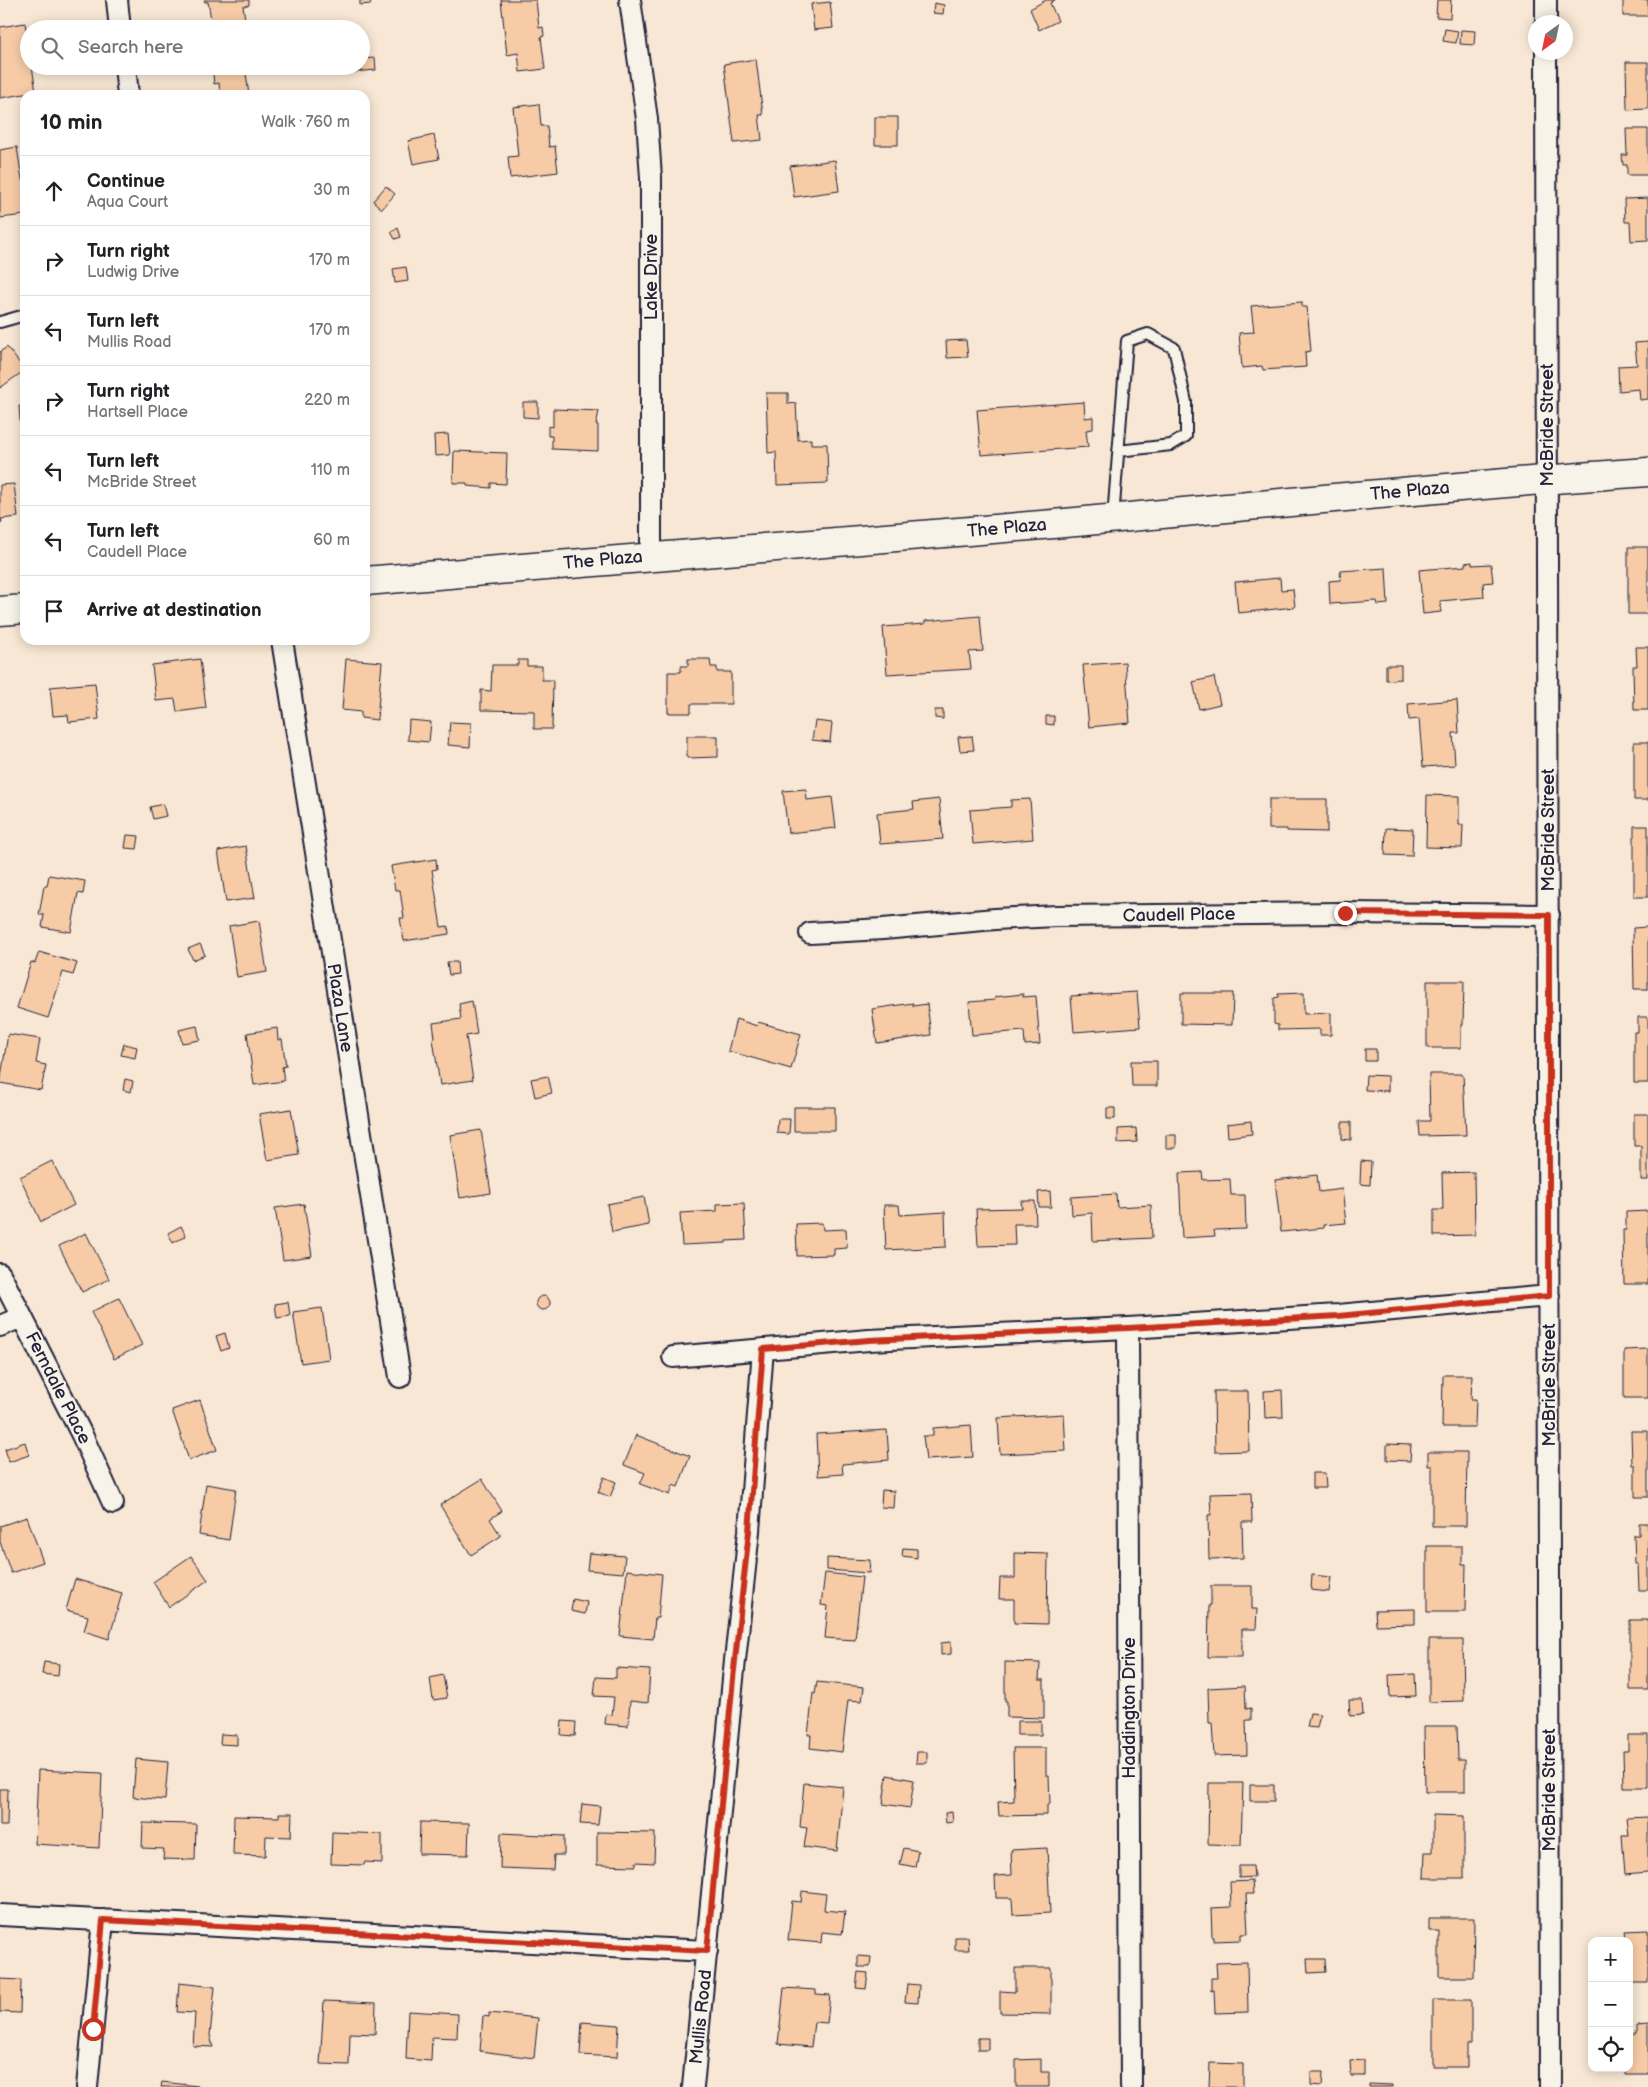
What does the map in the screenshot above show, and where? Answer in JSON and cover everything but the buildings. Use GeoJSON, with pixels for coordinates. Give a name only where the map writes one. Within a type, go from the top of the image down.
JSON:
{"type":"FeatureCollection","features":[{"type":"Feature","properties":{"kind":"main road","name":"The Plaza"},"geometry":{"type":"LineString","coordinates":[[370,581],[651,556],[844,542],[1547,479],[1648,472]]}},
{"type":"Feature","properties":{"kind":"main road"},"geometry":{"type":"LineString","coordinates":[[0,611],[20,609]]}},
{"type":"Feature","properties":{"kind":"street"},"geometry":{"type":"LineString","coordinates":[[117,0],[119,20]]}},
{"type":"Feature","properties":{"kind":"street","name":"Lake Drive"},"geometry":{"type":"LineString","coordinates":[[630,0],[647,119],[651,178],[651,556]]}},
{"type":"Feature","properties":{"kind":"street"},"geometry":{"type":"LineString","coordinates":[[1546,0],[1546,15]]}},
{"type":"Feature","properties":{"kind":"street","name":"McBride Street"},"geometry":{"type":"LineString","coordinates":[[1546,60],[1550,2087]]}},
{"type":"Feature","properties":{"kind":"street"},"geometry":{"type":"LineString","coordinates":[[126,75],[127,90]]}},
{"type":"Feature","properties":{"kind":"street","name":"Plaza Lane"},"geometry":{"type":"LineString","coordinates":[[283,645],[400,1377]]}},
{"type":"Feature","properties":{"kind":"street","name":"Caudell Place"},"geometry":{"type":"LineString","coordinates":[[810,932],[882,929],[995,919],[1057,916],[1345,913],[1549,915]]}},
{"type":"Feature","properties":{"kind":"street","name":"Ferndale Place"},"geometry":{"type":"LineString","coordinates":[[0,1274],[82,1435],[113,1503]]}},
{"type":"Feature","properties":{"kind":"street"},"geometry":{"type":"LineString","coordinates":[[673,1357],[869,1340],[1338,1316],[1549,1296]]}},
{"type":"Feature","properties":{"kind":"street"},"geometry":{"type":"LineString","coordinates":[[0,1326],[22,1317]]}},
{"type":"Feature","properties":{"kind":"street","name":"Haddington Drive"},"geometry":{"type":"LineString","coordinates":[[1128,1328],[1131,2087]]}},
{"type":"Feature","properties":{"kind":"street","name":"Mullis Road"},"geometry":{"type":"LineString","coordinates":[[693,2087],[749,1531],[763,1349]]}},
{"type":"Feature","properties":{"kind":"street"},"geometry":{"type":"LineString","coordinates":[[0,1915],[707,1951]]}},
{"type":"Feature","properties":{"kind":"street"},"geometry":{"type":"LineString","coordinates":[[86,2087],[103,1920]]}},
{"type":"Feature","properties":{"kind":"lane"},"geometry":{"type":"LineString","coordinates":[[0,322],[20,316]]}},
{"type":"Feature","properties":{"kind":"lane"},"geometry":{"type":"LineString","coordinates":[[1113,519],[1118,451],[1127,341],[1148,334],[1174,348],[1186,402],[1186,436],[1170,445],[1118,451]]}},
{"type":"Feature","properties":{"kind":"route"},"geometry":{"type":"LineString","coordinates":[[93,2029],[103,1920],[707,1951],[749,1531],[763,1349],[869,1340],[1338,1316],[1549,1296],[1549,915],[1345,913]]}}]}
